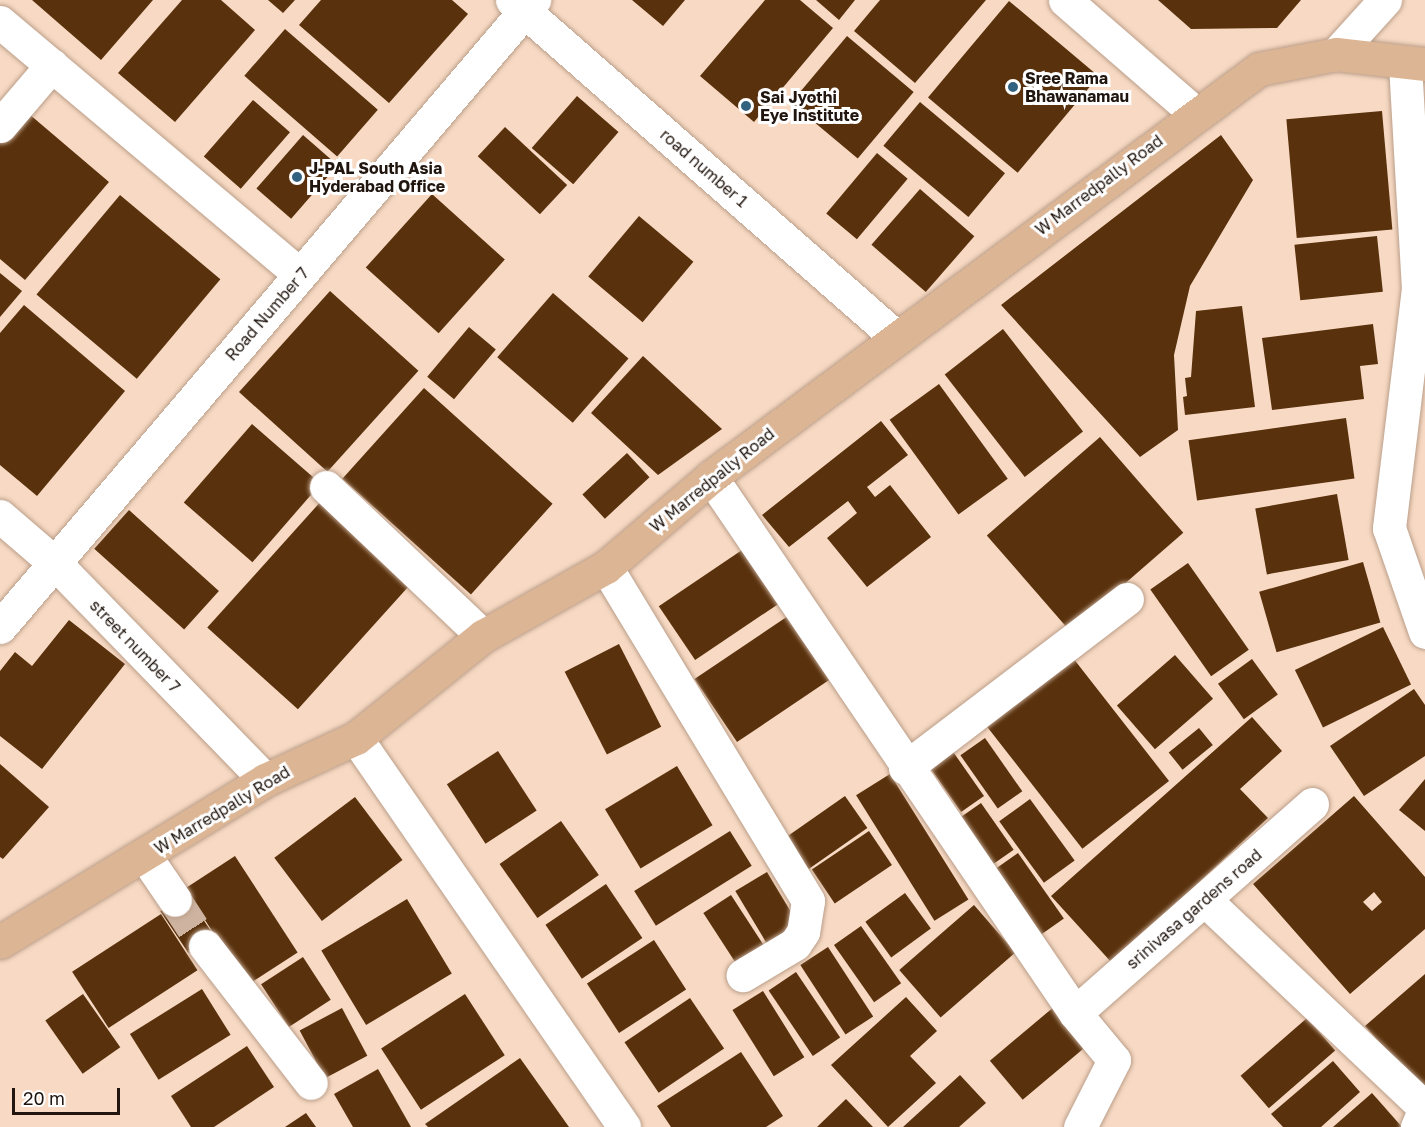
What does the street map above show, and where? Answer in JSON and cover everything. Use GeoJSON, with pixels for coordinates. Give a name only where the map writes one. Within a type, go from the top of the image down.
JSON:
{"type":"FeatureCollection","features":[{"type":"Feature","properties":{"kind":"main road","name":"W Marredpally Road"},"geometry":{"type":"LineString","coordinates":[[0,942],[145,856],[266,780],[356,738],[483,636],[606,567],[711,477],[896,337],[1259,69],[1336,54],[1415,64]]}},
{"type":"Feature","properties":{"kind":"street"},"geometry":{"type":"LineString","coordinates":[[1065,0],[1196,114]]}},
{"type":"Feature","properties":{"kind":"street"},"geometry":{"type":"LineString","coordinates":[[1336,54],[1385,0]]}},
{"type":"Feature","properties":{"kind":"street","name":"Road Number 7"},"geometry":{"type":"LineString","coordinates":[[0,627],[57,565],[523,4]]}},
{"type":"Feature","properties":{"kind":"street","name":"road number 1"},"geometry":{"type":"LineString","coordinates":[[523,4],[896,337]]}},
{"type":"Feature","properties":{"kind":"street"},"geometry":{"type":"LineString","coordinates":[[0,22],[300,275]]}},
{"type":"Feature","properties":{"kind":"street"},"geometry":{"type":"LineString","coordinates":[[1415,64],[1418,288],[1389,528],[1425,632]]}},
{"type":"Feature","properties":{"kind":"street"},"geometry":{"type":"LineString","coordinates":[[0,126],[52,66]]}},
{"type":"Feature","properties":{"kind":"street"},"geometry":{"type":"LineString","coordinates":[[711,477],[905,768],[1075,1014],[1114,1060],[1080,1127]]}},
{"type":"Feature","properties":{"kind":"street"},"geometry":{"type":"LineString","coordinates":[[326,487],[483,636]]}},
{"type":"Feature","properties":{"kind":"street","name":"street number 7"},"geometry":{"type":"LineString","coordinates":[[0,516],[57,565],[266,780]]}},
{"type":"Feature","properties":{"kind":"street"},"geometry":{"type":"LineString","coordinates":[[606,567],[808,901],[803,932],[795,944],[743,975]]}},
{"type":"Feature","properties":{"kind":"street"},"geometry":{"type":"LineString","coordinates":[[905,768],[1128,599]]}},
{"type":"Feature","properties":{"kind":"street"},"geometry":{"type":"LineString","coordinates":[[356,738],[624,1127]]}},
{"type":"Feature","properties":{"kind":"street","name":"srinivasa gardens road"},"geometry":{"type":"LineString","coordinates":[[1075,1014],[1312,804]]}},
{"type":"Feature","properties":{"kind":"street"},"geometry":{"type":"LineString","coordinates":[[145,856],[175,900]]}},
{"type":"Feature","properties":{"kind":"street"},"geometry":{"type":"LineString","coordinates":[[1205,900],[1425,1108],[1417,1127]]}},
{"type":"Feature","properties":{"kind":"street"},"geometry":{"type":"LineString","coordinates":[[205,946],[311,1083]]}},
{"type":"Feature","properties":{"kind":"building"},"geometry":{"type":"Polygon","coordinates":[[[32,0],[153,0],[101,60],[32,0]]]}},
{"type":"Feature","properties":{"kind":"building"},"geometry":{"type":"Polygon","coordinates":[[[182,0],[221,0],[255,30],[175,122],[118,73],[182,0]]]}},
{"type":"Feature","properties":{"kind":"building"},"geometry":{"type":"Polygon","coordinates":[[[268,0],[295,0],[283,13],[268,0]]]}},
{"type":"Feature","properties":{"kind":"building"},"geometry":{"type":"Polygon","coordinates":[[[321,0],[452,0],[468,14],[389,103],[299,25],[321,0]]]}},
{"type":"Feature","properties":{"kind":"building"},"geometry":{"type":"Polygon","coordinates":[[[632,0],[685,0],[663,26],[632,0]]]}},
{"type":"Feature","properties":{"kind":"building"},"geometry":{"type":"Polygon","coordinates":[[[765,0],[800,0],[833,28],[754,122],[700,76],[765,0]]]}},
{"type":"Feature","properties":{"kind":"building"},"geometry":{"type":"Polygon","coordinates":[[[816,0],[855,0],[839,20],[816,0]]]}},
{"type":"Feature","properties":{"kind":"building"},"geometry":{"type":"Polygon","coordinates":[[[880,0],[986,0],[915,83],[854,31],[880,0]]]}},
{"type":"Feature","properties":{"kind":"building"},"geometry":{"type":"Polygon","coordinates":[[[1158,0],[1301,0],[1277,28],[1191,29],[1158,0]]]}},
{"type":"Feature","properties":{"kind":"building","name":"Sree Rama Bhawanamau"},"geometry":{"type":"Polygon","coordinates":[[[1009,1],[1099,76],[1018,173],[928,98],[1009,1]]]}},
{"type":"Feature","properties":{"kind":"building"},"geometry":{"type":"Polygon","coordinates":[[[285,29],[378,110],[337,156],[244,76],[285,29]]]}},
{"type":"Feature","properties":{"kind":"building"},"geometry":{"type":"Polygon","coordinates":[[[847,36],[914,92],[858,159],[791,103],[847,36]]]}},
{"type":"Feature","properties":{"kind":"building"},"geometry":{"type":"Polygon","coordinates":[[[577,96],[619,132],[573,184],[532,148],[577,96]]]}},
{"type":"Feature","properties":{"kind":"building"},"geometry":{"type":"Polygon","coordinates":[[[253,100],[290,132],[241,189],[204,157],[253,100]]]}},
{"type":"Feature","properties":{"kind":"building"},"geometry":{"type":"Polygon","coordinates":[[[920,102],[1005,173],[968,217],[883,146],[920,102]]]}},
{"type":"Feature","properties":{"kind":"building"},"geometry":{"type":"Polygon","coordinates":[[[22,108],[109,182],[25,280],[0,259],[0,133],[22,108]]]}},
{"type":"Feature","properties":{"kind":"building"},"geometry":{"type":"Polygon","coordinates":[[[1382,111],[1392,230],[1297,238],[1286,119],[1382,111]]]}},
{"type":"Feature","properties":{"kind":"building"},"geometry":{"type":"Polygon","coordinates":[[[505,127],[567,185],[540,214],[478,156],[505,127]]]}},
{"type":"Feature","properties":{"kind":"building","name":"J-PAL South Asia Hyderabad Office"},"geometry":{"type":"Polygon","coordinates":[[[303,135],[338,165],[291,219],[256,189],[303,135]]]}},
{"type":"Feature","properties":{"kind":"building"},"geometry":{"type":"Polygon","coordinates":[[[1221,135],[1253,180],[1190,286],[1174,355],[1178,430],[1140,457],[1001,305],[1221,135]]]}},
{"type":"Feature","properties":{"kind":"building"},"geometry":{"type":"Polygon","coordinates":[[[877,153],[908,179],[857,239],[826,214],[877,153]]]}},
{"type":"Feature","properties":{"kind":"building"},"geometry":{"type":"Polygon","coordinates":[[[920,189],[974,236],[926,292],[871,245],[920,189]]]}},
{"type":"Feature","properties":{"kind":"building"},"geometry":{"type":"Polygon","coordinates":[[[432,194],[505,260],[439,333],[366,268],[432,194]]]}},
{"type":"Feature","properties":{"kind":"building"},"geometry":{"type":"Polygon","coordinates":[[[120,195],[220,279],[137,379],[36,295],[120,195]]]}},
{"type":"Feature","properties":{"kind":"building"},"geometry":{"type":"Polygon","coordinates":[[[639,216],[693,262],[643,322],[588,277],[639,216]]]}},
{"type":"Feature","properties":{"kind":"building"},"geometry":{"type":"Polygon","coordinates":[[[1377,236],[1383,292],[1300,300],[1294,245],[1377,236]]]}},
{"type":"Feature","properties":{"kind":"building"},"geometry":{"type":"Polygon","coordinates":[[[0,273],[22,291],[0,317],[0,273]]]}},
{"type":"Feature","properties":{"kind":"building"},"geometry":{"type":"Polygon","coordinates":[[[330,291],[418,371],[327,472],[239,392],[330,291]]]}},
{"type":"Feature","properties":{"kind":"building"},"geometry":{"type":"Polygon","coordinates":[[[553,293],[628,359],[573,423],[497,357],[553,293]]]}},
{"type":"Feature","properties":{"kind":"building"},"geometry":{"type":"Polygon","coordinates":[[[24,305],[125,391],[37,496],[0,465],[0,333],[24,305]]]}},
{"type":"Feature","properties":{"kind":"building"},"geometry":{"type":"Polygon","coordinates":[[[1242,306],[1255,407],[1185,415],[1183,397],[1187,396],[1185,378],[1191,377],[1196,311],[1242,306]]]}},
{"type":"Feature","properties":{"kind":"building"},"geometry":{"type":"Polygon","coordinates":[[[1373,324],[1378,364],[1360,366],[1364,399],[1272,410],[1262,338],[1373,324]]]}},
{"type":"Feature","properties":{"kind":"building"},"geometry":{"type":"Polygon","coordinates":[[[469,327],[496,349],[454,399],[427,377],[469,327]]]}},
{"type":"Feature","properties":{"kind":"building"},"geometry":{"type":"Polygon","coordinates":[[[1003,329],[1083,431],[1025,477],[945,375],[1003,329]]]}},
{"type":"Feature","properties":{"kind":"building"},"geometry":{"type":"Polygon","coordinates":[[[643,356],[722,429],[658,475],[591,413],[643,356]]]}},
{"type":"Feature","properties":{"kind":"building"},"geometry":{"type":"Polygon","coordinates":[[[939,384],[1008,479],[958,515],[890,420],[939,384]]]}},
{"type":"Feature","properties":{"kind":"building"},"geometry":{"type":"Polygon","coordinates":[[[424,388],[553,504],[471,594],[342,479],[424,388]]]}},
{"type":"Feature","properties":{"kind":"building"},"geometry":{"type":"Polygon","coordinates":[[[1346,418],[1354,478],[1197,501],[1189,440],[1346,418]]]}},
{"type":"Feature","properties":{"kind":"building"},"geometry":{"type":"Polygon","coordinates":[[[881,421],[908,455],[867,487],[875,497],[890,485],[931,537],[867,587],[827,538],[857,513],[848,501],[789,547],[762,515],[881,421]]]}},
{"type":"Feature","properties":{"kind":"building"},"geometry":{"type":"Polygon","coordinates":[[[252,424],[321,484],[252,562],[184,502],[252,424]]]}},
{"type":"Feature","properties":{"kind":"building"},"geometry":{"type":"Polygon","coordinates":[[[1100,437],[1183,533],[1070,631],[987,535],[1100,437]]]}},
{"type":"Feature","properties":{"kind":"building"},"geometry":{"type":"Polygon","coordinates":[[[627,453],[650,477],[605,519],[582,495],[627,453]]]}},
{"type":"Feature","properties":{"kind":"building"},"geometry":{"type":"Polygon","coordinates":[[[1337,494],[1349,560],[1267,574],[1255,508],[1337,494]]]}},
{"type":"Feature","properties":{"kind":"building"},"geometry":{"type":"Polygon","coordinates":[[[323,499],[414,581],[298,709],[207,628],[323,499]]]}},
{"type":"Feature","properties":{"kind":"building"},"geometry":{"type":"Polygon","coordinates":[[[129,510],[219,591],[184,630],[94,549],[129,510]]]}},
{"type":"Feature","properties":{"kind":"building"},"geometry":{"type":"Polygon","coordinates":[[[745,548],[781,602],[695,660],[659,606],[745,548]]]}},
{"type":"Feature","properties":{"kind":"building"},"geometry":{"type":"Polygon","coordinates":[[[1363,562],[1380,623],[1277,652],[1259,592],[1363,562]]]}},
{"type":"Feature","properties":{"kind":"building"},"geometry":{"type":"Polygon","coordinates":[[[1188,563],[1249,650],[1211,676],[1150,589],[1188,563]]]}},
{"type":"Feature","properties":{"kind":"building"},"geometry":{"type":"Polygon","coordinates":[[[794,612],[836,675],[737,742],[695,679],[794,612]]]}},
{"type":"Feature","properties":{"kind":"building"},"geometry":{"type":"Polygon","coordinates":[[[69,620],[125,664],[42,769],[0,736],[0,671],[15,652],[32,666],[69,620]]]}},
{"type":"Feature","properties":{"kind":"building"},"geometry":{"type":"Polygon","coordinates":[[[1383,627],[1411,685],[1323,727],[1295,670],[1383,627]]]}},
{"type":"Feature","properties":{"kind":"building"},"geometry":{"type":"Polygon","coordinates":[[[619,644],[661,727],[607,755],[565,672],[619,644]]]}},
{"type":"Feature","properties":{"kind":"building"},"geometry":{"type":"Polygon","coordinates":[[[1175,655],[1213,699],[1155,749],[1117,706],[1175,655]]]}},
{"type":"Feature","properties":{"kind":"building"},"geometry":{"type":"Polygon","coordinates":[[[1073,658],[1169,781],[1082,849],[986,726],[1073,658]]]}},
{"type":"Feature","properties":{"kind":"building"},"geometry":{"type":"Polygon","coordinates":[[[1252,659],[1278,695],[1244,719],[1218,684],[1252,659]]]}},
{"type":"Feature","properties":{"kind":"building"},"geometry":{"type":"Polygon","coordinates":[[[1414,689],[1425,705],[1425,756],[1364,796],[1330,746],[1414,689]]]}},
{"type":"Feature","properties":{"kind":"building"},"geometry":{"type":"Polygon","coordinates":[[[1252,717],[1282,751],[1240,789],[1268,818],[1112,963],[1051,896],[1252,717]]]}},
{"type":"Feature","properties":{"kind":"building"},"geometry":{"type":"Polygon","coordinates":[[[1199,728],[1213,745],[1183,770],[1169,753],[1199,728]]]}},
{"type":"Feature","properties":{"kind":"building"},"geometry":{"type":"Polygon","coordinates":[[[985,738],[1022,791],[998,808],[960,755],[985,738]]]}},
{"type":"Feature","properties":{"kind":"building"},"geometry":{"type":"Polygon","coordinates":[[[949,746],[984,796],[961,812],[926,762],[949,746]]]}},
{"type":"Feature","properties":{"kind":"building"},"geometry":{"type":"Polygon","coordinates":[[[498,751],[537,811],[486,844],[447,784],[498,751]]]}},
{"type":"Feature","properties":{"kind":"building"},"geometry":{"type":"Polygon","coordinates":[[[0,764],[49,807],[3,859],[0,857],[0,764]]]}},
{"type":"Feature","properties":{"kind":"building"},"geometry":{"type":"Polygon","coordinates":[[[677,766],[713,825],[641,868],[605,809],[677,766]]]}},
{"type":"Feature","properties":{"kind":"building"},"geometry":{"type":"Polygon","coordinates":[[[890,774],[968,900],[935,921],[856,795],[890,774]]]}},
{"type":"Feature","properties":{"kind":"building"},"geometry":{"type":"Polygon","coordinates":[[[1425,779],[1425,831],[1399,810],[1425,779]]]}},
{"type":"Feature","properties":{"kind":"building"},"geometry":{"type":"Polygon","coordinates":[[[845,796],[867,828],[808,869],[786,837],[845,796]]]}},
{"type":"Feature","properties":{"kind":"building"},"geometry":{"type":"Polygon","coordinates":[[[1354,796],[1425,877],[1425,929],[1350,994],[1253,884],[1354,796]],[[1374,892],[1363,902],[1372,911],[1382,902],[1374,892]]]}},
{"type":"Feature","properties":{"kind":"building"},"geometry":{"type":"Polygon","coordinates":[[[355,797],[403,860],[322,921],[274,858],[355,797]]]}},
{"type":"Feature","properties":{"kind":"building"},"geometry":{"type":"Polygon","coordinates":[[[1030,799],[1075,860],[1044,883],[999,821],[1030,799]]]}},
{"type":"Feature","properties":{"kind":"building"},"geometry":{"type":"Polygon","coordinates":[[[981,803],[1014,850],[988,867],[956,821],[981,803]]]}},
{"type":"Feature","properties":{"kind":"building"},"geometry":{"type":"Polygon","coordinates":[[[561,821],[599,875],[537,918],[500,864],[561,821]]]}},
{"type":"Feature","properties":{"kind":"building"},"geometry":{"type":"Polygon","coordinates":[[[730,831],[752,866],[656,926],[634,891],[730,831]]]}},
{"type":"Feature","properties":{"kind":"building"},"geometry":{"type":"Polygon","coordinates":[[[869,831],[892,865],[835,904],[812,870],[869,831]]]}},
{"type":"Feature","properties":{"kind":"building"},"geometry":{"type":"Polygon","coordinates":[[[1018,853],[1064,919],[1034,939],[989,874],[1018,853]]]}},
{"type":"Feature","properties":{"kind":"building"},"geometry":{"type":"Polygon","coordinates":[[[235,856],[298,952],[247,985],[185,889],[235,856]]]}},
{"type":"Feature","properties":{"kind":"building"},"geometry":{"type":"Polygon","coordinates":[[[767,872],[799,925],[767,944],[735,891],[767,872]]]}},
{"type":"Feature","properties":{"kind":"building"},"geometry":{"type":"Polygon","coordinates":[[[606,884],[642,938],[582,979],[545,925],[606,884]]]}},
{"type":"Feature","properties":{"kind":"building"},"geometry":{"type":"Polygon","coordinates":[[[905,893],[931,929],[891,957],[865,922],[905,893]]]}},
{"type":"Feature","properties":{"kind":"building"},"geometry":{"type":"Polygon","coordinates":[[[186,894],[214,935],[188,953],[160,911],[186,894]]]}},
{"type":"Feature","properties":{"kind":"building"},"geometry":{"type":"Polygon","coordinates":[[[731,895],[764,946],[737,964],[703,913],[731,895]]]}},
{"type":"Feature","properties":{"kind":"building"},"geometry":{"type":"Polygon","coordinates":[[[407,899],[452,974],[366,1025],[321,951],[407,899]]]}},
{"type":"Feature","properties":{"kind":"building"},"geometry":{"type":"Polygon","coordinates":[[[974,905],[1015,953],[941,1017],[899,970],[974,905]]]}},
{"type":"Feature","properties":{"kind":"building"},"geometry":{"type":"Polygon","coordinates":[[[161,914],[197,970],[109,1028],[72,972],[161,914]]]}},
{"type":"Feature","properties":{"kind":"building"},"geometry":{"type":"Polygon","coordinates":[[[861,926],[901,983],[874,1002],[834,945],[861,926]]]}},
{"type":"Feature","properties":{"kind":"building"},"geometry":{"type":"Polygon","coordinates":[[[654,940],[686,989],[619,1033],[587,984],[654,940]]]}},
{"type":"Feature","properties":{"kind":"building"},"geometry":{"type":"Polygon","coordinates":[[[828,947],[873,1017],[846,1035],[800,965],[828,947]]]}},
{"type":"Feature","properties":{"kind":"building"},"geometry":{"type":"Polygon","coordinates":[[[303,957],[331,1000],[289,1027],[261,984],[303,957]]]}},
{"type":"Feature","properties":{"kind":"building"},"geometry":{"type":"Polygon","coordinates":[[[796,972],[840,1037],[813,1056],[769,990],[796,972]]]}},
{"type":"Feature","properties":{"kind":"building"},"geometry":{"type":"Polygon","coordinates":[[[1425,974],[1425,1088],[1422,1090],[1365,1026],[1425,974]]]}},
{"type":"Feature","properties":{"kind":"building"},"geometry":{"type":"Polygon","coordinates":[[[202,989],[231,1035],[159,1080],[130,1034],[202,989]]]}},
{"type":"Feature","properties":{"kind":"building"},"geometry":{"type":"Polygon","coordinates":[[[763,991],[804,1057],[774,1076],[732,1010],[763,991]]]}},
{"type":"Feature","properties":{"kind":"building"},"geometry":{"type":"Polygon","coordinates":[[[83,994],[120,1047],[83,1074],[45,1020],[83,994]]]}},
{"type":"Feature","properties":{"kind":"building"},"geometry":{"type":"Polygon","coordinates":[[[465,994],[505,1055],[421,1110],[381,1048],[465,994]]]}},
{"type":"Feature","properties":{"kind":"building"},"geometry":{"type":"Polygon","coordinates":[[[906,997],[937,1031],[910,1056],[936,1083],[888,1127],[831,1065],[906,997]]]}},
{"type":"Feature","properties":{"kind":"building"},"geometry":{"type":"Polygon","coordinates":[[[690,998],[724,1049],[659,1093],[625,1042],[690,998]]]}},
{"type":"Feature","properties":{"kind":"building"},"geometry":{"type":"Polygon","coordinates":[[[1055,1006],[1088,1045],[1023,1100],[990,1061],[1055,1006]]]}},
{"type":"Feature","properties":{"kind":"building"},"geometry":{"type":"Polygon","coordinates":[[[342,1008],[367,1056],[325,1078],[300,1031],[342,1008]]]}},
{"type":"Feature","properties":{"kind":"building"},"geometry":{"type":"Polygon","coordinates":[[[1307,1018],[1335,1050],[1269,1108],[1241,1076],[1307,1018]]]}},
{"type":"Feature","properties":{"kind":"building"},"geometry":{"type":"Polygon","coordinates":[[[247,1046],[274,1087],[214,1127],[191,1127],[171,1096],[247,1046]]]}},
{"type":"Feature","properties":{"kind":"building"},"geometry":{"type":"Polygon","coordinates":[[[741,1052],[783,1116],[766,1127],[671,1127],[657,1106],[741,1052]]]}},
{"type":"Feature","properties":{"kind":"building"},"geometry":{"type":"Polygon","coordinates":[[[520,1058],[569,1127],[428,1127],[425,1124],[520,1058]]]}},
{"type":"Feature","properties":{"kind":"building"},"geometry":{"type":"Polygon","coordinates":[[[1333,1061],[1360,1092],[1321,1127],[1283,1127],[1271,1114],[1333,1061]]]}},
{"type":"Feature","properties":{"kind":"building"},"geometry":{"type":"Polygon","coordinates":[[[378,1069],[411,1127],[353,1127],[334,1094],[378,1069]]]}},
{"type":"Feature","properties":{"kind":"building"},"geometry":{"type":"Polygon","coordinates":[[[960,1075],[986,1103],[959,1127],[903,1127],[960,1075]]]}},
{"type":"Feature","properties":{"kind":"building"},"geometry":{"type":"Polygon","coordinates":[[[1372,1093],[1402,1127],[1333,1127],[1372,1093]]]}},
{"type":"Feature","properties":{"kind":"building"},"geometry":{"type":"Polygon","coordinates":[[[846,1099],[873,1127],[817,1127],[846,1099]]]}},
{"type":"Feature","properties":{"kind":"building"},"geometry":{"type":"Polygon","coordinates":[[[306,1113],[316,1127],[285,1127],[306,1113]]]}},
{"type":"Feature","properties":{"kind":"tunnel"},"geometry":{"type":"LineString","coordinates":[[175,900],[205,946]]}},
{"type":"Feature","properties":{"kind":"place","name":"Sree Rama Bhawanamau"},"geometry":{"type":"Point","coordinates":[1013,87]}},
{"type":"Feature","properties":{"kind":"place","name":"Sai Jyothi Eye Institute"},"geometry":{"type":"Point","coordinates":[746,106]}},
{"type":"Feature","properties":{"kind":"place","name":"J-PAL South Asia Hyderabad Office"},"geometry":{"type":"Point","coordinates":[297,177]}}]}
